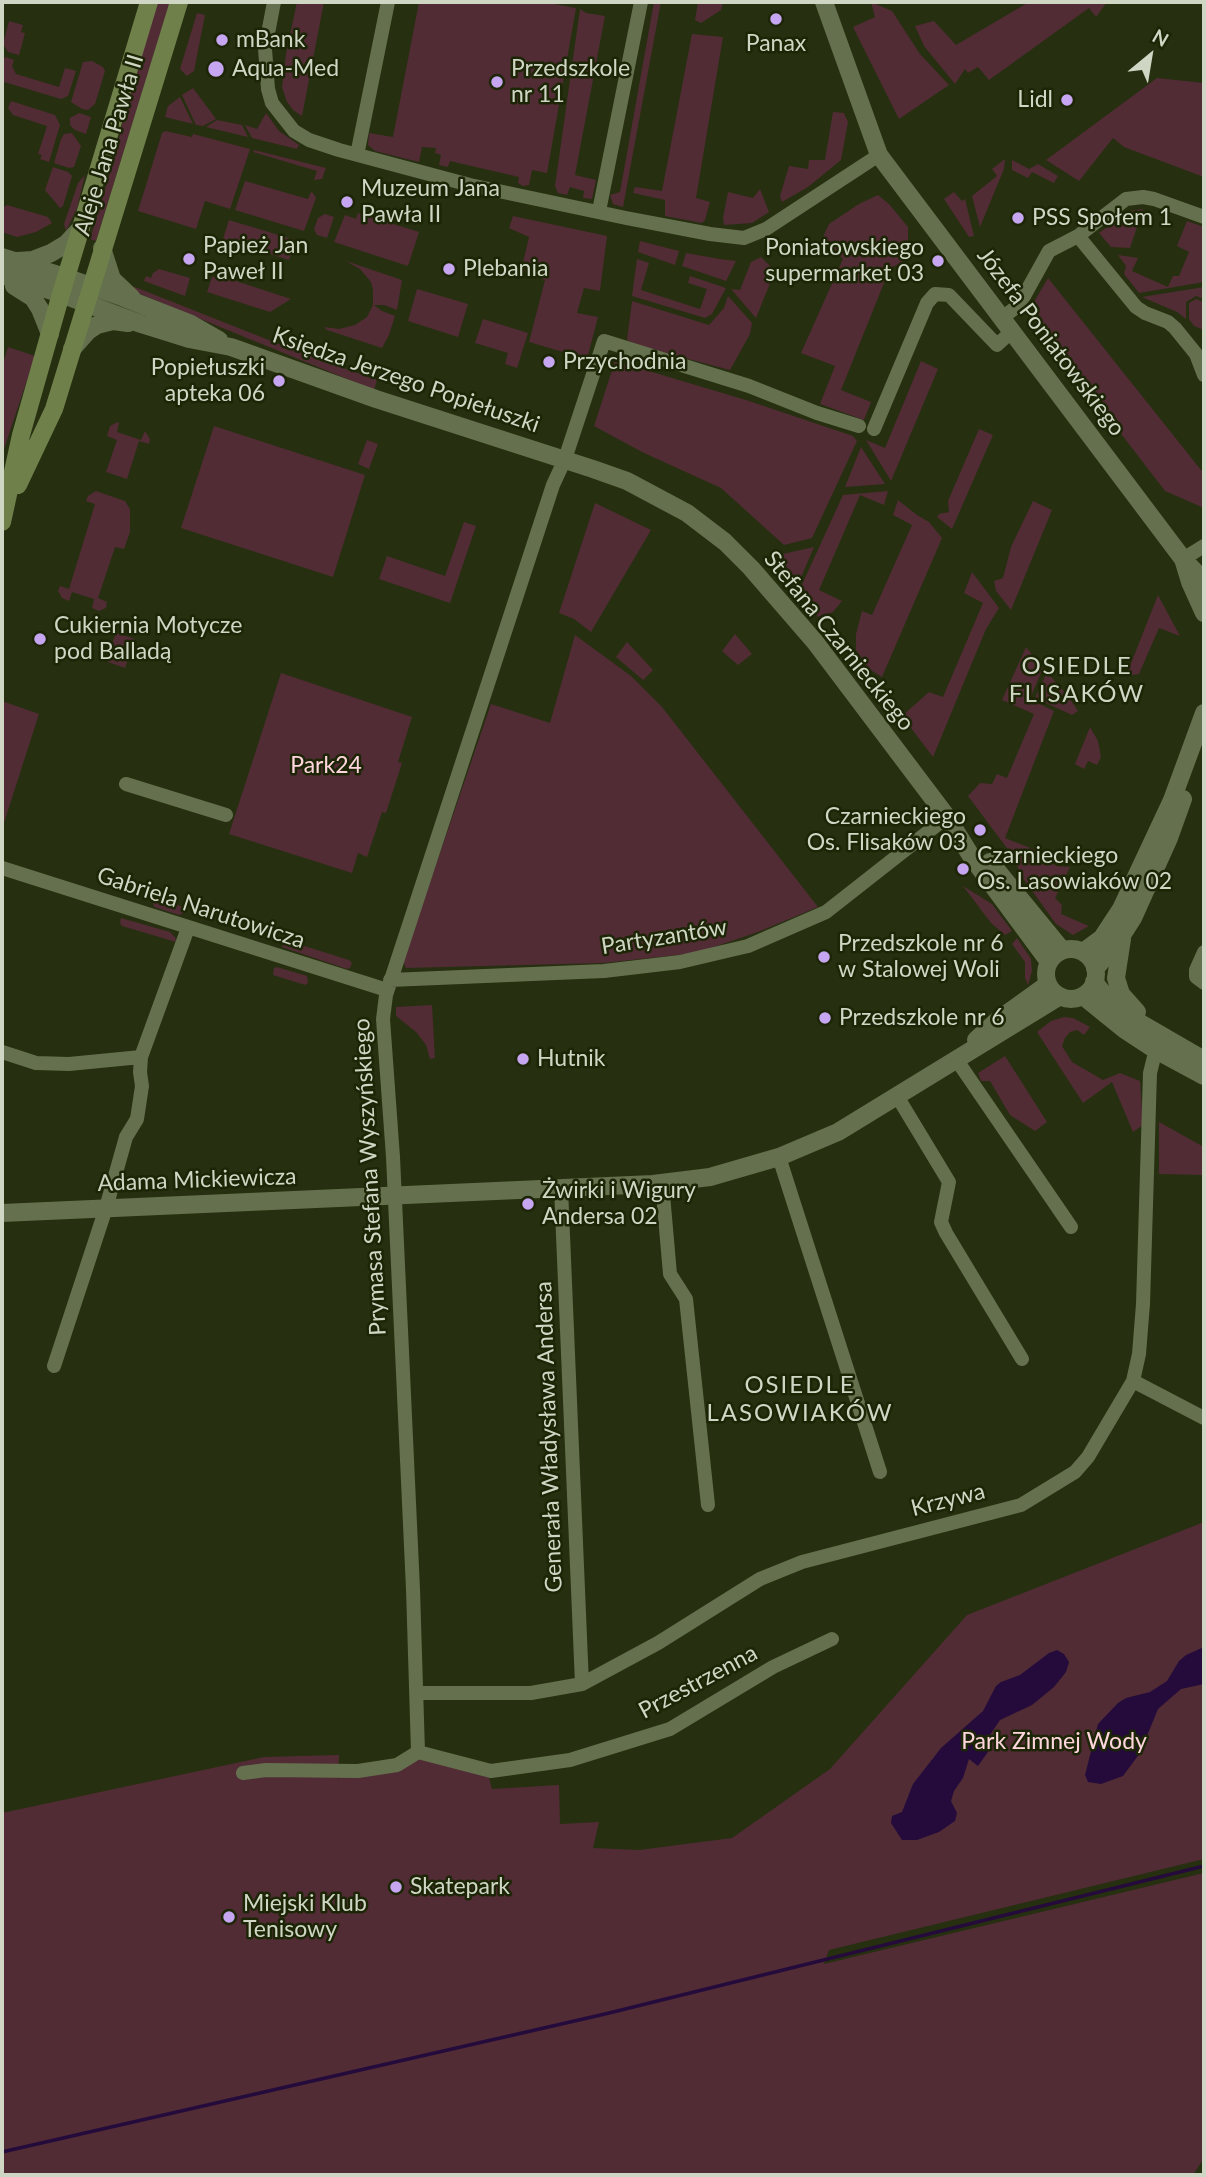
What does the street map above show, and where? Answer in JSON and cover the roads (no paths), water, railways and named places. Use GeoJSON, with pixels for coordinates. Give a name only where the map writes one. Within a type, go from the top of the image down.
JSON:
{"type":"FeatureCollection","features":[{"type":"Feature","properties":{"kind":"main road","name":"Aleje Jana Pawła II"},"geometry":{"type":"LineString","coordinates":[[4,516],[21,435],[78,230],[149,2]]}},
{"type":"Feature","properties":{"kind":"main road","name":"Aleje Jana Pawła II"},"geometry":{"type":"LineString","coordinates":[[4,516],[54,410],[179,2]]}},
{"type":"Feature","properties":{"kind":"street"},"geometry":{"type":"LineString","coordinates":[[274,2],[265,49],[265,72],[272,103],[294,131],[309,140],[357,155],[470,185],[710,234],[744,238],[766,229],[879,155]]}},
{"type":"Feature","properties":{"kind":"street"},"geometry":{"type":"LineString","coordinates":[[357,155],[388,2]]}},
{"type":"Feature","properties":{"kind":"street"},"geometry":{"type":"LineString","coordinates":[[599,211],[641,2]]}},
{"type":"Feature","properties":{"kind":"street","name":"Józefa Poniatowskiego"},"geometry":{"type":"LineString","coordinates":[[824,2],[879,155],[1183,559],[1204,581]]}},
{"type":"Feature","properties":{"kind":"street"},"geometry":{"type":"LineString","coordinates":[[1007,324],[1049,251],[1079,236],[1126,199],[1154,198],[1204,217]]}},
{"type":"Feature","properties":{"kind":"street"},"geometry":{"type":"LineString","coordinates":[[8,260],[33,260],[51,253],[66,244],[78,230]]}},
{"type":"Feature","properties":{"kind":"street"},"geometry":{"type":"LineString","coordinates":[[1079,236],[1136,307],[1175,328],[1196,354],[1204,375]]}},
{"type":"Feature","properties":{"kind":"street"},"geometry":{"type":"LineString","coordinates":[[102,248],[112,279],[141,304]]}},
{"type":"Feature","properties":{"kind":"street","name":"Księdza Jerzego Popiełuszki"},"geometry":{"type":"LineString","coordinates":[[8,260],[89,294],[141,304],[191,324],[231,347]]}},
{"type":"Feature","properties":{"kind":"street"},"geometry":{"type":"LineString","coordinates":[[2,278],[33,298],[50,334]]}},
{"type":"Feature","properties":{"kind":"street","name":"Księdza Jerzego Popiełuszki"},"geometry":{"type":"LineString","coordinates":[[2,278],[63,285]]}},
{"type":"Feature","properties":{"kind":"street","name":"Księdza Jerzego Popiełuszki"},"geometry":{"type":"LineString","coordinates":[[89,294],[141,324],[189,339],[231,347],[376,399],[565,459]]}},
{"type":"Feature","properties":{"kind":"street","name":"Prymasa Stefana Wyszyńskiego"},"geometry":{"type":"LineString","coordinates":[[418,1752],[394,1196],[383,1019],[388,985],[553,485],[565,459],[604,341],[749,386],[817,413],[867,428],[927,303],[935,295],[948,295],[997,345],[1007,324]]}},
{"type":"Feature","properties":{"kind":"street"},"geometry":{"type":"LineString","coordinates":[[72,349],[97,325],[113,321],[141,324]]}},
{"type":"Feature","properties":{"kind":"street","name":"Stefana Czarnieckiego"},"geometry":{"type":"LineString","coordinates":[[565,459],[627,481],[658,496],[687,513],[725,542],[773,591],[815,642],[947,817],[973,859],[1056,956]]}},
{"type":"Feature","properties":{"kind":"street"},"geometry":{"type":"LineString","coordinates":[[1183,559],[1204,546]]}},
{"type":"Feature","properties":{"kind":"street","name":"Józefa Poniatowskiego"},"geometry":{"type":"LineString","coordinates":[[1183,559],[1204,613]]}},
{"type":"Feature","properties":{"kind":"street"},"geometry":{"type":"LineString","coordinates":[[1083,953],[1102,938],[1121,909],[1172,800],[1204,713]]}},
{"type":"Feature","properties":{"kind":"street"},"geometry":{"type":"LineString","coordinates":[[1204,749],[1152,878],[1122,935],[1091,982],[1067,999],[1054,990],[1046,969],[1056,956],[1077,950],[1083,953],[1093,962],[1091,982],[1125,1030],[1204,1076]]}},
{"type":"Feature","properties":{"kind":"street"},"geometry":{"type":"LineString","coordinates":[[126,784],[226,815]]}},
{"type":"Feature","properties":{"kind":"street","name":"Partyzantów"},"geometry":{"type":"LineString","coordinates":[[388,985],[604,971],[680,962],[748,946],[826,912],[947,817]]}},
{"type":"Feature","properties":{"kind":"street","name":"Gabriela Narutowicza"},"geometry":{"type":"LineString","coordinates":[[2,868],[188,928],[388,985]]}},
{"type":"Feature","properties":{"kind":"street"},"geometry":{"type":"LineString","coordinates":[[54,1366],[106,1208],[126,1137],[137,1119],[142,1086],[141,1058],[188,928]]}},
{"type":"Feature","properties":{"kind":"street"},"geometry":{"type":"LineString","coordinates":[[1122,935],[1116,967],[1118,988],[1126,1002],[1153,1031]]}},
{"type":"Feature","properties":{"kind":"street"},"geometry":{"type":"LineString","coordinates":[[1204,952],[1196,970],[1196,977],[1204,983]]}},
{"type":"Feature","properties":{"kind":"street"},"geometry":{"type":"LineString","coordinates":[[1091,982],[1122,1011],[1204,1060]]}},
{"type":"Feature","properties":{"kind":"street","name":"Adama Mickiewicza"},"geometry":{"type":"LineString","coordinates":[[2,1213],[662,1183],[710,1177],[779,1157],[838,1132],[956,1059],[998,1020],[1054,990]]}},
{"type":"Feature","properties":{"kind":"street","name":"Krzywa"},"geometry":{"type":"LineString","coordinates":[[417,1693],[531,1693],[582,1684],[658,1643],[760,1579],[802,1562],[1021,1505],[1075,1472],[1088,1457],[1133,1381],[1139,1354],[1153,1031]]}},
{"type":"Feature","properties":{"kind":"street"},"geometry":{"type":"LineString","coordinates":[[2,1052],[36,1063],[69,1064],[141,1058]]}},
{"type":"Feature","properties":{"kind":"street"},"geometry":{"type":"LineString","coordinates":[[956,1059],[1071,1227]]}},
{"type":"Feature","properties":{"kind":"street"},"geometry":{"type":"LineString","coordinates":[[897,1096],[948,1182],[941,1222],[946,1233],[1022,1359]]}},
{"type":"Feature","properties":{"kind":"street"},"geometry":{"type":"LineString","coordinates":[[779,1157],[880,1472]]}},
{"type":"Feature","properties":{"kind":"street"},"geometry":{"type":"LineString","coordinates":[[662,1183],[670,1274],[686,1299],[708,1505]]}},
{"type":"Feature","properties":{"kind":"street","name":"Generała Władysława Andersa"},"geometry":{"type":"LineString","coordinates":[[561,1188],[582,1684]]}},
{"type":"Feature","properties":{"kind":"street"},"geometry":{"type":"LineString","coordinates":[[1133,1381],[1204,1418]]}},
{"type":"Feature","properties":{"kind":"street","name":"Przestrzenna"},"geometry":{"type":"LineString","coordinates":[[418,1752],[491,1771],[570,1760],[670,1729],[773,1668],[832,1639]]}},
{"type":"Feature","properties":{"kind":"street"},"geometry":{"type":"LineString","coordinates":[[243,1773],[266,1770],[358,1771],[397,1765],[418,1752]]}},
{"type":"Feature","properties":{"kind":"waterway"},"geometry":{"type":"LineString","coordinates":[[2,2152],[605,2014],[1204,1866]]}},
{"type":"Feature","properties":{"kind":"place","name":"Panax"},"geometry":{"type":"Point","coordinates":[776,19]}},
{"type":"Feature","properties":{"kind":"place","name":"mBank"},"geometry":{"type":"Point","coordinates":[222,40]}},
{"type":"Feature","properties":{"kind":"place","name":"Aqua-Med"},"geometry":{"type":"Point","coordinates":[216,69]}},
{"type":"Feature","properties":{"kind":"place","name":"Przedszkole nr 11"},"geometry":{"type":"Point","coordinates":[497,82]}},
{"type":"Feature","properties":{"kind":"place","name":"Lidl"},"geometry":{"type":"Point","coordinates":[1067,100]}},
{"type":"Feature","properties":{"kind":"place","name":"Muzeum Jana Pawła II"},"geometry":{"type":"Point","coordinates":[347,202]}},
{"type":"Feature","properties":{"kind":"place","name":"PSS Społem 1"},"geometry":{"type":"Point","coordinates":[1018,218]}},
{"type":"Feature","properties":{"kind":"place","name":"Papież Jan Paweł II"},"geometry":{"type":"Point","coordinates":[189,259]}},
{"type":"Feature","properties":{"kind":"place","name":"Poniatowskiego supermarket 03"},"geometry":{"type":"Point","coordinates":[938,261]}},
{"type":"Feature","properties":{"kind":"place","name":"Plebania"},"geometry":{"type":"Point","coordinates":[449,269]}},
{"type":"Feature","properties":{"kind":"place","name":"Przychodnia"},"geometry":{"type":"Point","coordinates":[549,362]}},
{"type":"Feature","properties":{"kind":"place","name":"Popiełuszki apteka 06"},"geometry":{"type":"Point","coordinates":[279,381]}},
{"type":"Feature","properties":{"kind":"place","name":"Cukiernia Motycze pod Balladą"},"geometry":{"type":"Point","coordinates":[40,639]}},
{"type":"Feature","properties":{"kind":"place","name":"Czarnieckiego Os. Flisaków 03"},"geometry":{"type":"Point","coordinates":[980,830]}},
{"type":"Feature","properties":{"kind":"place","name":"Czarnieckiego Os. Lasowiaków 02"},"geometry":{"type":"Point","coordinates":[963,869]}},
{"type":"Feature","properties":{"kind":"place","name":"Przedszkole nr 6 w Stalowej Woli"},"geometry":{"type":"Point","coordinates":[824,957]}},
{"type":"Feature","properties":{"kind":"place","name":"Przedszkole nr 6"},"geometry":{"type":"Point","coordinates":[825,1018]}},
{"type":"Feature","properties":{"kind":"place","name":"Hutnik"},"geometry":{"type":"Point","coordinates":[523,1059]}},
{"type":"Feature","properties":{"kind":"place","name":"Żwirki i Wigury Andersa 02"},"geometry":{"type":"Point","coordinates":[528,1204]}},
{"type":"Feature","properties":{"kind":"place","name":"Skatepark"},"geometry":{"type":"Point","coordinates":[396,1887]}},
{"type":"Feature","properties":{"kind":"place","name":"Miejski Klub Tenisowy"},"geometry":{"type":"Point","coordinates":[229,1917]}},
{"type":"Feature","properties":{"kind":"district","name":"OSIEDLE FLISAKÓW"},"geometry":{"type":"Point","coordinates":[1077,680]}},
{"type":"Feature","properties":{"kind":"district","name":"OSIEDLE LASOWIAKÓW"},"geometry":{"type":"Point","coordinates":[800,1399]}},
{"type":"Feature","properties":{"kind":"park label","name":"Park24"},"geometry":{"type":"Point","coordinates":[326,766]}},
{"type":"Feature","properties":{"kind":"park label","name":"Park Zimnej Wody"},"geometry":{"type":"Point","coordinates":[1054,1742]}}]}
